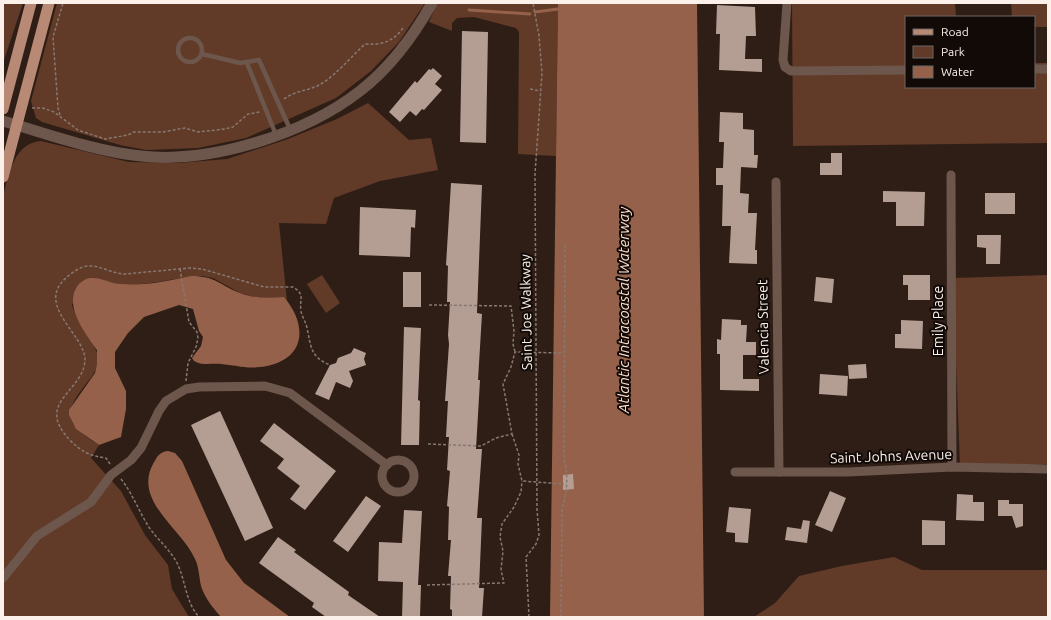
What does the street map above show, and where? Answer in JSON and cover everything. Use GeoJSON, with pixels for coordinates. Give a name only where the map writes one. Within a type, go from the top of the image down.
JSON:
{"type":"FeatureCollection","features":[{"type":"Feature","properties":{"kind":"main road"},"geometry":{"type":"LineString","coordinates":[[3,109],[31,3]]}},
{"type":"Feature","properties":{"kind":"main road"},"geometry":{"type":"LineString","coordinates":[[3,178],[49,3]]}},
{"type":"Feature","properties":{"kind":"street"},"geometry":{"type":"LineString","coordinates":[[3,121],[115,152],[142,156],[178,157],[223,151],[248,145],[276,135],[329,111],[360,91],[389,64],[415,33],[432,3]]}},
{"type":"Feature","properties":{"kind":"street"},"geometry":{"type":"LineString","coordinates":[[787,3],[783,60],[785,67],[791,71],[905,70]]}},
{"type":"Feature","properties":{"kind":"street"},"geometry":{"type":"LineString","coordinates":[[1035,70],[1048,69]]}},
{"type":"Feature","properties":{"kind":"street","name":"Emily Place"},"geometry":{"type":"LineString","coordinates":[[951,175],[952,467]]}},
{"type":"Feature","properties":{"kind":"street","name":"Valencia Street"},"geometry":{"type":"LineString","coordinates":[[776,182],[779,472]]}},
{"type":"Feature","properties":{"kind":"street"},"geometry":{"type":"LineString","coordinates":[[3,578],[37,536],[56,523],[87,506],[115,471],[131,460],[142,448],[159,411],[166,401],[186,389],[199,387],[265,386],[290,393],[387,465]]}},
{"type":"Feature","properties":{"kind":"street","name":"Saint Johns Avenue"},"geometry":{"type":"LineString","coordinates":[[735,472],[848,472],[952,467],[1048,469]]}},
{"type":"Feature","properties":{"kind":"lane"},"geometry":{"type":"LineString","coordinates":[[194,38],[200,42],[203,48],[202,54],[198,60],[186,62],[180,58],[178,46],[182,40],[194,38]]}},
{"type":"Feature","properties":{"kind":"lane"},"geometry":{"type":"LineString","coordinates":[[202,54],[247,63],[259,60],[290,129]]}},
{"type":"Feature","properties":{"kind":"lane"},"geometry":{"type":"LineString","coordinates":[[247,63],[276,135]]}},
{"type":"Feature","properties":{"kind":"path"},"geometry":{"type":"LineString","coordinates":[[60,116],[58,108],[53,36],[63,3]]}},
{"type":"Feature","properties":{"kind":"path","name":"Saint Joe Walkway"},"geometry":{"type":"LineString","coordinates":[[529,617],[526,557],[536,544],[539,534],[535,174],[542,73],[533,3]]}},
{"type":"Feature","properties":{"kind":"path"},"geometry":{"type":"LineString","coordinates":[[278,103],[298,91],[309,89],[321,84],[365,44],[380,45],[391,40],[406,25]]}},
{"type":"Feature","properties":{"kind":"path"},"geometry":{"type":"LineString","coordinates":[[530,89],[540,91]]}},
{"type":"Feature","properties":{"kind":"path"},"geometry":{"type":"LineString","coordinates":[[23,106],[36,109],[43,108],[60,116],[78,130],[105,139],[128,135],[134,132],[172,131],[185,128],[198,132],[225,129],[233,127],[248,114],[266,111]]}},
{"type":"Feature","properties":{"kind":"path"},"geometry":{"type":"LineString","coordinates":[[561,617],[562,508],[566,496],[567,471],[564,458],[566,243]]}},
{"type":"Feature","properties":{"kind":"path"},"geometry":{"type":"LineString","coordinates":[[199,617],[189,603],[182,574],[172,554],[147,524],[132,495],[106,458],[90,455],[73,444],[56,420],[58,409],[83,369],[85,360],[82,347],[59,311],[57,291],[63,280],[86,266],[100,267],[119,274],[190,268],[214,271],[264,287],[293,287],[301,294],[302,299],[300,309],[307,327],[311,349],[321,361],[330,365]]}},
{"type":"Feature","properties":{"kind":"path"},"geometry":{"type":"LineString","coordinates":[[180,269],[189,322],[197,332],[198,338],[186,368],[186,389]]}},
{"type":"Feature","properties":{"kind":"path"},"geometry":{"type":"LineString","coordinates":[[427,585],[504,583],[501,570],[503,551],[500,537],[502,524],[514,507],[520,492],[522,481],[518,464],[519,455],[512,434],[503,384],[511,367],[515,352],[513,344],[514,331],[511,306],[429,305]]}},
{"type":"Feature","properties":{"kind":"path"},"geometry":{"type":"LineString","coordinates":[[515,352],[561,353]]}},
{"type":"Feature","properties":{"kind":"path"},"geometry":{"type":"LineString","coordinates":[[428,444],[481,446],[496,438],[512,434]]}},
{"type":"Feature","properties":{"kind":"path"},"geometry":{"type":"LineString","coordinates":[[522,481],[530,480],[538,483],[564,484]]}},
{"type":"Feature","properties":{"kind":"green space"},"geometry":{"type":"Polygon","coordinates":[[[3,3],[23,3],[3,63],[3,3]]]}},
{"type":"Feature","properties":{"kind":"green space"},"geometry":{"type":"Polygon","coordinates":[[[57,3],[425,3],[399,42],[371,71],[336,98],[246,138],[198,148],[146,150],[120,145],[42,122],[36,118],[31,101],[57,3]]]}},
{"type":"Feature","properties":{"kind":"green space"},"geometry":{"type":"Polygon","coordinates":[[[437,3],[558,3],[556,156],[518,154],[519,32],[516,28],[474,17],[457,18],[452,23],[452,31],[429,22],[437,3]]]}},
{"type":"Feature","properties":{"kind":"green space"},"geometry":{"type":"Polygon","coordinates":[[[792,3],[955,3],[956,16],[905,16],[905,88],[1035,88],[1035,63],[1048,63],[1048,143],[793,146],[792,3]]]}},
{"type":"Feature","properties":{"kind":"green space"},"geometry":{"type":"Polygon","coordinates":[[[1011,3],[1048,3],[1048,27],[1035,27],[1035,16],[1012,16],[1011,3]]]}},
{"type":"Feature","properties":{"kind":"green space"},"geometry":{"type":"Polygon","coordinates":[[[368,103],[409,140],[431,138],[438,170],[380,181],[334,198],[326,224],[279,223],[287,301],[284,297],[269,299],[240,293],[213,278],[202,276],[131,285],[121,285],[97,279],[87,279],[82,281],[72,305],[97,352],[98,357],[95,371],[75,400],[71,408],[70,416],[78,430],[99,445],[91,458],[121,491],[145,535],[168,565],[172,589],[189,617],[3,617],[3,196],[11,169],[19,153],[32,143],[41,141],[129,162],[179,163],[227,159],[288,139],[337,119],[368,103]]]}},
{"type":"Feature","properties":{"kind":"green space"},"geometry":{"type":"Polygon","coordinates":[[[322,275],[340,303],[326,313],[307,284],[322,275]]]}},
{"type":"Feature","properties":{"kind":"green space"},"geometry":{"type":"Polygon","coordinates":[[[1048,275],[1048,464],[960,467],[953,278],[1048,275]]]}},
{"type":"Feature","properties":{"kind":"green space"},"geometry":{"type":"Polygon","coordinates":[[[894,557],[922,570],[1048,570],[1048,617],[754,617],[775,603],[799,576],[842,566],[894,557]]]}},
{"type":"Feature","properties":{"kind":"water","name":"Atlantic Intracoastal Waterway"},"geometry":{"type":"Polygon","coordinates":[[[558,3],[697,3],[704,617],[550,617],[558,3]]]}},
{"type":"Feature","properties":{"kind":"water"},"geometry":{"type":"Polygon","coordinates":[[[191,276],[212,279],[233,290],[251,296],[267,298],[284,297],[297,320],[299,331],[298,342],[294,351],[286,358],[275,364],[260,367],[250,368],[221,364],[197,363],[192,358],[201,346],[203,337],[199,331],[193,309],[179,305],[144,317],[128,333],[115,352],[115,368],[126,391],[126,409],[121,437],[99,445],[76,429],[69,415],[69,410],[95,373],[97,364],[97,350],[77,319],[74,310],[74,293],[78,285],[89,278],[95,278],[117,284],[148,284],[191,276]]]}},
{"type":"Feature","properties":{"kind":"water"},"geometry":{"type":"Polygon","coordinates":[[[168,451],[175,453],[182,461],[226,560],[244,583],[290,617],[221,617],[212,606],[201,586],[195,559],[189,548],[154,502],[149,490],[149,477],[153,464],[160,454],[168,451]]]}},
{"type":"Feature","properties":{"kind":"building"},"geometry":{"type":"Polygon","coordinates":[[[717,5],[755,7],[756,36],[746,36],[745,59],[762,59],[762,72],[719,70],[720,34],[716,34],[717,5]]]}},
{"type":"Feature","properties":{"kind":"building"},"geometry":{"type":"Polygon","coordinates":[[[462,31],[488,32],[486,143],[460,142],[462,31]]]}},
{"type":"Feature","properties":{"kind":"building"},"geometry":{"type":"Polygon","coordinates":[[[433,68],[442,76],[435,84],[442,90],[424,110],[422,109],[416,116],[410,111],[400,122],[389,112],[415,81],[417,83],[429,69],[431,70],[433,68]]]}},
{"type":"Feature","properties":{"kind":"building"},"geometry":{"type":"Polygon","coordinates":[[[720,112],[743,113],[743,129],[754,130],[754,155],[758,155],[757,168],[741,167],[740,193],[749,194],[748,213],[757,213],[755,250],[757,250],[757,264],[729,263],[731,226],[722,226],[723,185],[716,185],[716,168],[723,168],[724,142],[719,142],[720,112]]]}},
{"type":"Feature","properties":{"kind":"building"},"geometry":{"type":"Polygon","coordinates":[[[831,153],[842,153],[842,175],[820,175],[820,163],[831,163],[831,153]]]}},
{"type":"Feature","properties":{"kind":"building"},"geometry":{"type":"Polygon","coordinates":[[[451,183],[482,185],[477,313],[482,314],[476,449],[482,449],[477,518],[482,518],[479,588],[484,588],[482,617],[452,617],[452,610],[450,609],[451,576],[448,576],[451,540],[448,540],[449,507],[447,506],[450,471],[447,470],[449,437],[446,437],[448,401],[445,401],[450,302],[447,302],[448,266],[446,265],[451,183]]]}},
{"type":"Feature","properties":{"kind":"building"},"geometry":{"type":"Polygon","coordinates":[[[883,191],[925,192],[924,226],[896,226],[896,202],[883,202],[883,191]]]}},
{"type":"Feature","properties":{"kind":"building"},"geometry":{"type":"Polygon","coordinates":[[[985,193],[1015,193],[1015,214],[985,214],[985,193]]]}},
{"type":"Feature","properties":{"kind":"building"},"geometry":{"type":"Polygon","coordinates":[[[360,207],[416,210],[415,228],[411,227],[410,257],[359,255],[360,207]]]}},
{"type":"Feature","properties":{"kind":"building"},"geometry":{"type":"Polygon","coordinates":[[[977,235],[1001,235],[1000,264],[986,264],[986,248],[977,247],[977,235]]]}},
{"type":"Feature","properties":{"kind":"building"},"geometry":{"type":"Polygon","coordinates":[[[403,272],[421,272],[421,307],[403,307],[403,272]]]}},
{"type":"Feature","properties":{"kind":"building"},"geometry":{"type":"Polygon","coordinates":[[[903,275],[930,275],[930,300],[908,300],[908,285],[903,285],[903,275]]]}},
{"type":"Feature","properties":{"kind":"building"},"geometry":{"type":"Polygon","coordinates":[[[816,277],[834,279],[832,303],[814,301],[816,277]]]}},
{"type":"Feature","properties":{"kind":"building"},"geometry":{"type":"Polygon","coordinates":[[[722,319],[741,320],[741,325],[747,325],[746,342],[756,342],[756,355],[743,355],[743,379],[759,379],[759,391],[720,390],[720,354],[717,354],[717,339],[721,340],[722,319]]]}},
{"type":"Feature","properties":{"kind":"building"},"geometry":{"type":"Polygon","coordinates":[[[901,320],[923,321],[922,349],[895,348],[895,334],[901,334],[901,320]]]}},
{"type":"Feature","properties":{"kind":"building"},"geometry":{"type":"Polygon","coordinates":[[[404,327],[421,328],[418,400],[420,401],[419,445],[401,445],[404,327]]]}},
{"type":"Feature","properties":{"kind":"building"},"geometry":{"type":"Polygon","coordinates":[[[354,348],[366,353],[364,359],[366,365],[349,371],[353,381],[350,388],[336,382],[329,400],[315,394],[330,365],[336,363],[338,358],[351,353],[354,348]]]}},
{"type":"Feature","properties":{"kind":"building"},"geometry":{"type":"Polygon","coordinates":[[[866,364],[867,378],[849,379],[848,365],[866,364]]]}},
{"type":"Feature","properties":{"kind":"building"},"geometry":{"type":"Polygon","coordinates":[[[820,374],[848,376],[847,396],[819,394],[820,374]]]}},
{"type":"Feature","properties":{"kind":"building"},"geometry":{"type":"Polygon","coordinates":[[[220,411],[273,528],[245,541],[191,425],[220,411]]]}},
{"type":"Feature","properties":{"kind":"building"},"geometry":{"type":"Polygon","coordinates":[[[274,423],[336,471],[305,510],[290,499],[300,486],[277,468],[284,459],[260,441],[274,423]]]}},
{"type":"Feature","properties":{"kind":"building"},"geometry":{"type":"Polygon","coordinates":[[[573,474],[574,489],[563,490],[563,475],[573,474]]]}},
{"type":"Feature","properties":{"kind":"building"},"geometry":{"type":"Polygon","coordinates":[[[830,491],[846,498],[832,532],[815,525],[830,491]]]}},
{"type":"Feature","properties":{"kind":"building"},"geometry":{"type":"Polygon","coordinates":[[[957,494],[973,495],[973,502],[984,502],[984,521],[956,520],[957,494]]]}},
{"type":"Feature","properties":{"kind":"building"},"geometry":{"type":"Polygon","coordinates":[[[366,496],[381,506],[348,552],[333,541],[366,496]]]}},
{"type":"Feature","properties":{"kind":"building"},"geometry":{"type":"Polygon","coordinates":[[[998,500],[1009,500],[1009,504],[1023,504],[1023,526],[1016,528],[1012,516],[998,516],[998,500]]]}},
{"type":"Feature","properties":{"kind":"building"},"geometry":{"type":"Polygon","coordinates":[[[729,507],[751,509],[748,543],[735,542],[735,533],[726,532],[729,507]]]}},
{"type":"Feature","properties":{"kind":"building"},"geometry":{"type":"Polygon","coordinates":[[[404,510],[422,511],[418,585],[421,585],[420,617],[402,617],[403,582],[378,581],[379,542],[402,543],[404,510]]]}},
{"type":"Feature","properties":{"kind":"building"},"geometry":{"type":"Polygon","coordinates":[[[803,520],[810,521],[807,543],[785,540],[787,527],[801,529],[803,520]]]}},
{"type":"Feature","properties":{"kind":"building"},"geometry":{"type":"Polygon","coordinates":[[[922,520],[945,521],[945,545],[922,545],[922,520]]]}},
{"type":"Feature","properties":{"kind":"building"},"geometry":{"type":"Polygon","coordinates":[[[278,537],[296,550],[294,552],[349,592],[348,595],[380,617],[326,617],[312,607],[314,603],[259,563],[278,537]]]}},
{"type":"Feature","properties":{"kind":"waterway"},"geometry":{"type":"LineString","coordinates":[[535,12],[558,9]]}},
{"type":"Feature","properties":{"kind":"waterway"},"geometry":{"type":"LineString","coordinates":[[469,10],[530,14]]}}]}
